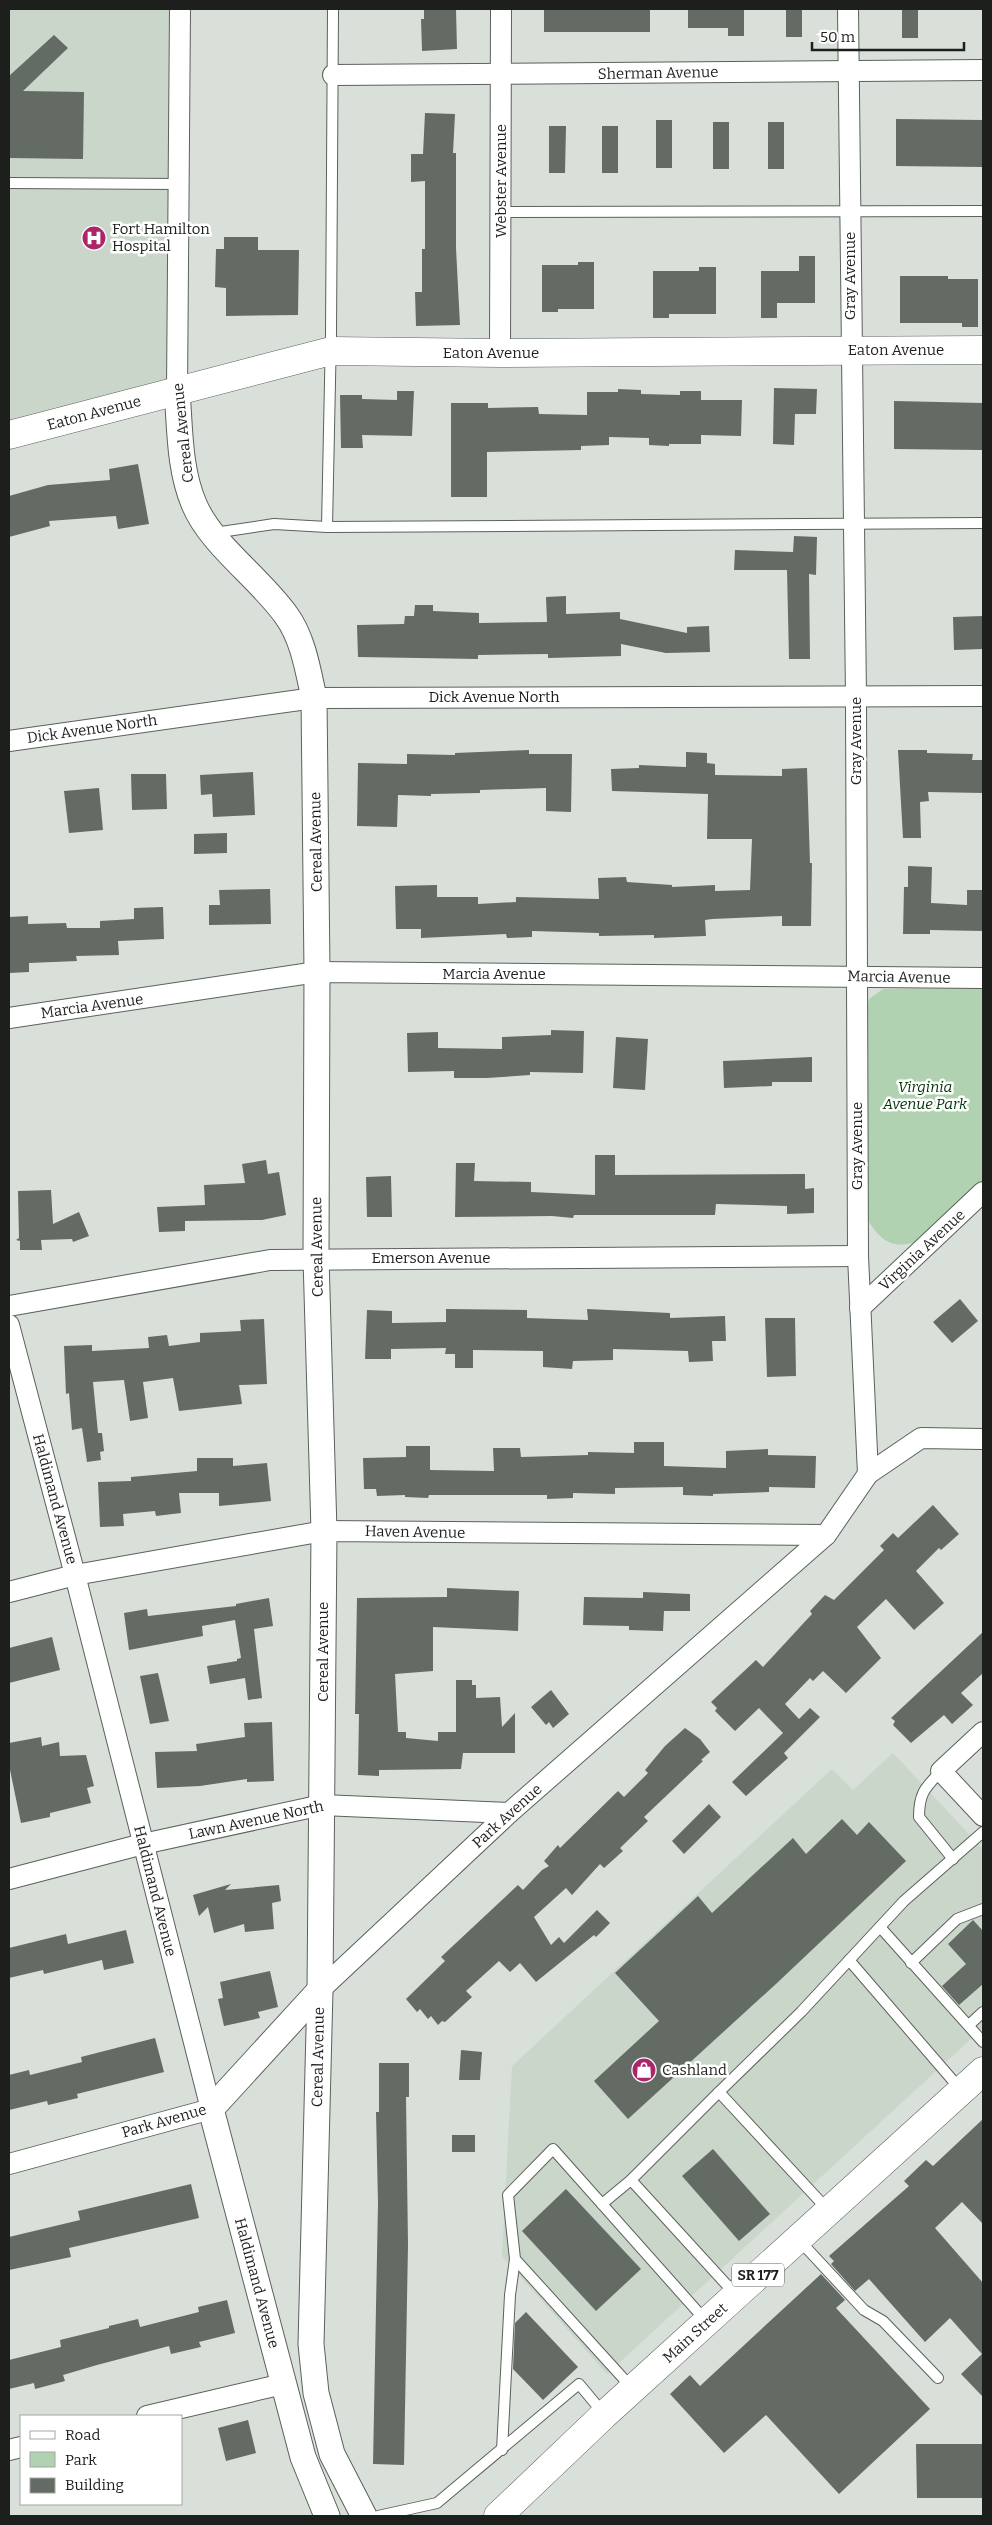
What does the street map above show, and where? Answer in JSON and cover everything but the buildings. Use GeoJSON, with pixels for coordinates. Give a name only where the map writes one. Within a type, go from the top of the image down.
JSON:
{"type":"FeatureCollection","features":[{"type":"Feature","properties":{"kind":"main road","name":"Eaton Avenue"},"geometry":{"type":"LineString","coordinates":[[9,434],[331,351],[500,353],[983,350]]}},
{"type":"Feature","properties":{"kind":"main road","name":"Main Street"},"geometry":{"type":"LineString","coordinates":[[498,2516],[633,2388],[983,2071]]}},
{"type":"Feature","properties":{"kind":"street","name":"Cereal Avenue"},"geometry":{"type":"LineString","coordinates":[[180,9],[177,391],[185,476],[194,504],[211,534],[239,561],[288,616],[305,655],[314,698],[317,972],[316,1258],[324,1531],[320,1990],[311,2344],[316,2393],[332,2454],[364,2516]]}},
{"type":"Feature","properties":{"kind":"street","name":"Webster Avenue"},"geometry":{"type":"LineString","coordinates":[[500,353],[502,9]]}},
{"type":"Feature","properties":{"kind":"street","name":"Gray Avenue"},"geometry":{"type":"LineString","coordinates":[[848,9],[852,523],[856,697],[858,1256],[868,1474]]}},
{"type":"Feature","properties":{"kind":"street","name":"Sherman Avenue"},"geometry":{"type":"LineString","coordinates":[[333,75],[983,70]]}},
{"type":"Feature","properties":{"kind":"street","name":"Dick Avenue North"},"geometry":{"type":"LineString","coordinates":[[9,741],[314,698],[983,696]]}},
{"type":"Feature","properties":{"kind":"street","name":"Marcia Avenue"},"geometry":{"type":"LineString","coordinates":[[9,1018],[317,972],[983,978]]}},
{"type":"Feature","properties":{"kind":"street","name":"Virginia Avenue"},"geometry":{"type":"LineString","coordinates":[[860,1308],[983,1192]]}},
{"type":"Feature","properties":{"kind":"street","name":"Emerson Avenue"},"geometry":{"type":"LineString","coordinates":[[9,1306],[270,1260],[316,1258],[858,1256]]}},
{"type":"Feature","properties":{"kind":"street","name":"Haldimand Avenue"},"geometry":{"type":"LineString","coordinates":[[9,1325],[283,2384],[303,2457],[327,2516]]}},
{"type":"Feature","properties":{"kind":"street","name":"Park Avenue"},"geometry":{"type":"LineString","coordinates":[[9,2164],[211,2108],[320,1990],[509,1814],[826,1535],[868,1474],[921,1438],[983,1440]]}},
{"type":"Feature","properties":{"kind":"street","name":"Haven Avenue"},"geometry":{"type":"LineString","coordinates":[[9,1592],[75,1575],[324,1531],[826,1535]]}},
{"type":"Feature","properties":{"kind":"street"},"geometry":{"type":"LineString","coordinates":[[983,1732],[941,1771],[983,1816]]}},
{"type":"Feature","properties":{"kind":"street","name":"Lawn Avenue North"},"geometry":{"type":"LineString","coordinates":[[9,1879],[143,1844],[322,1804],[509,1814]]}},
{"type":"Feature","properties":{"kind":"street"},"geometry":{"type":"LineString","coordinates":[[151,2415],[283,2384]]}},
{"type":"Feature","properties":{"kind":"lane"},"geometry":{"type":"LineString","coordinates":[[327,527],[331,351],[333,9]]}},
{"type":"Feature","properties":{"kind":"lane"},"geometry":{"type":"LineString","coordinates":[[9,183],[179,184]]}},
{"type":"Feature","properties":{"kind":"lane"},"geometry":{"type":"LineString","coordinates":[[501,212],[983,211]]}},
{"type":"Feature","properties":{"kind":"lane"},"geometry":{"type":"LineString","coordinates":[[211,534],[274,524],[327,527],[983,523]]}},
{"type":"Feature","properties":{"kind":"lane"},"geometry":{"type":"LineString","coordinates":[[941,1771],[923,1791],[919,1802],[918,1817],[953,1858]]}},
{"type":"Feature","properties":{"kind":"lane"},"geometry":{"type":"LineString","coordinates":[[602,2204],[631,2180],[801,2012],[904,1901],[983,1832]]}},
{"type":"Feature","properties":{"kind":"lane"},"geometry":{"type":"LineString","coordinates":[[911,1963],[957,1919],[983,1909]]}},
{"type":"Feature","properties":{"kind":"lane"},"geometry":{"type":"LineString","coordinates":[[880,1927],[983,2042]]}},
{"type":"Feature","properties":{"kind":"lane"},"geometry":{"type":"LineString","coordinates":[[849,1960],[962,2091]]}},
{"type":"Feature","properties":{"kind":"lane"},"geometry":{"type":"LineString","coordinates":[[969,2025],[983,2012]]}},
{"type":"Feature","properties":{"kind":"lane"},"geometry":{"type":"LineString","coordinates":[[719,2092],[829,2211]]}},
{"type":"Feature","properties":{"kind":"lane"},"geometry":{"type":"LineString","coordinates":[[502,2450],[510,2295],[515,2259],[508,2195],[553,2149],[707,2322]]}},
{"type":"Feature","properties":{"kind":"lane"},"geometry":{"type":"LineString","coordinates":[[631,2180],[736,2295]]}},
{"type":"Feature","properties":{"kind":"lane"},"geometry":{"type":"LineString","coordinates":[[798,2239],[864,2310],[882,2321],[938,2378]]}},
{"type":"Feature","properties":{"kind":"lane"},"geometry":{"type":"LineString","coordinates":[[515,2259],[633,2388]]}},
{"type":"Feature","properties":{"kind":"lane"},"geometry":{"type":"LineString","coordinates":[[378,2516],[437,2503],[579,2384],[604,2415]]}},
{"type":"Feature","properties":{"kind":"shaded area","name":"Fort Hamilton Hospital"},"geometry":{"type":"Polygon","coordinates":[[[9,9],[180,9],[177,391],[9,435],[9,9]]]}},
{"type":"Feature","properties":{"kind":"shaded area"},"geometry":{"type":"Polygon","coordinates":[[[893,1753],[983,1849],[983,2028],[607,2374],[502,2256],[512,2066],[832,1769],[853,1790],[893,1753]]]}},
{"type":"Feature","properties":{"kind":"green space","name":"Virginia Avenue Park"},"geometry":{"type":"Polygon","coordinates":[[[983,988],[983,1180],[949,1214],[920,1239],[906,1244],[898,1245],[891,1243],[880,1236],[866,1217],[866,1011],[869,999],[883,989],[983,988]]]}},
{"type":"Feature","properties":{"kind":"place","name":"Fort Hamilton Hospital"},"geometry":{"type":"Point","coordinates":[94,238]}},
{"type":"Feature","properties":{"kind":"place","name":"Cashland"},"geometry":{"type":"Point","coordinates":[644,2070]}}]}
